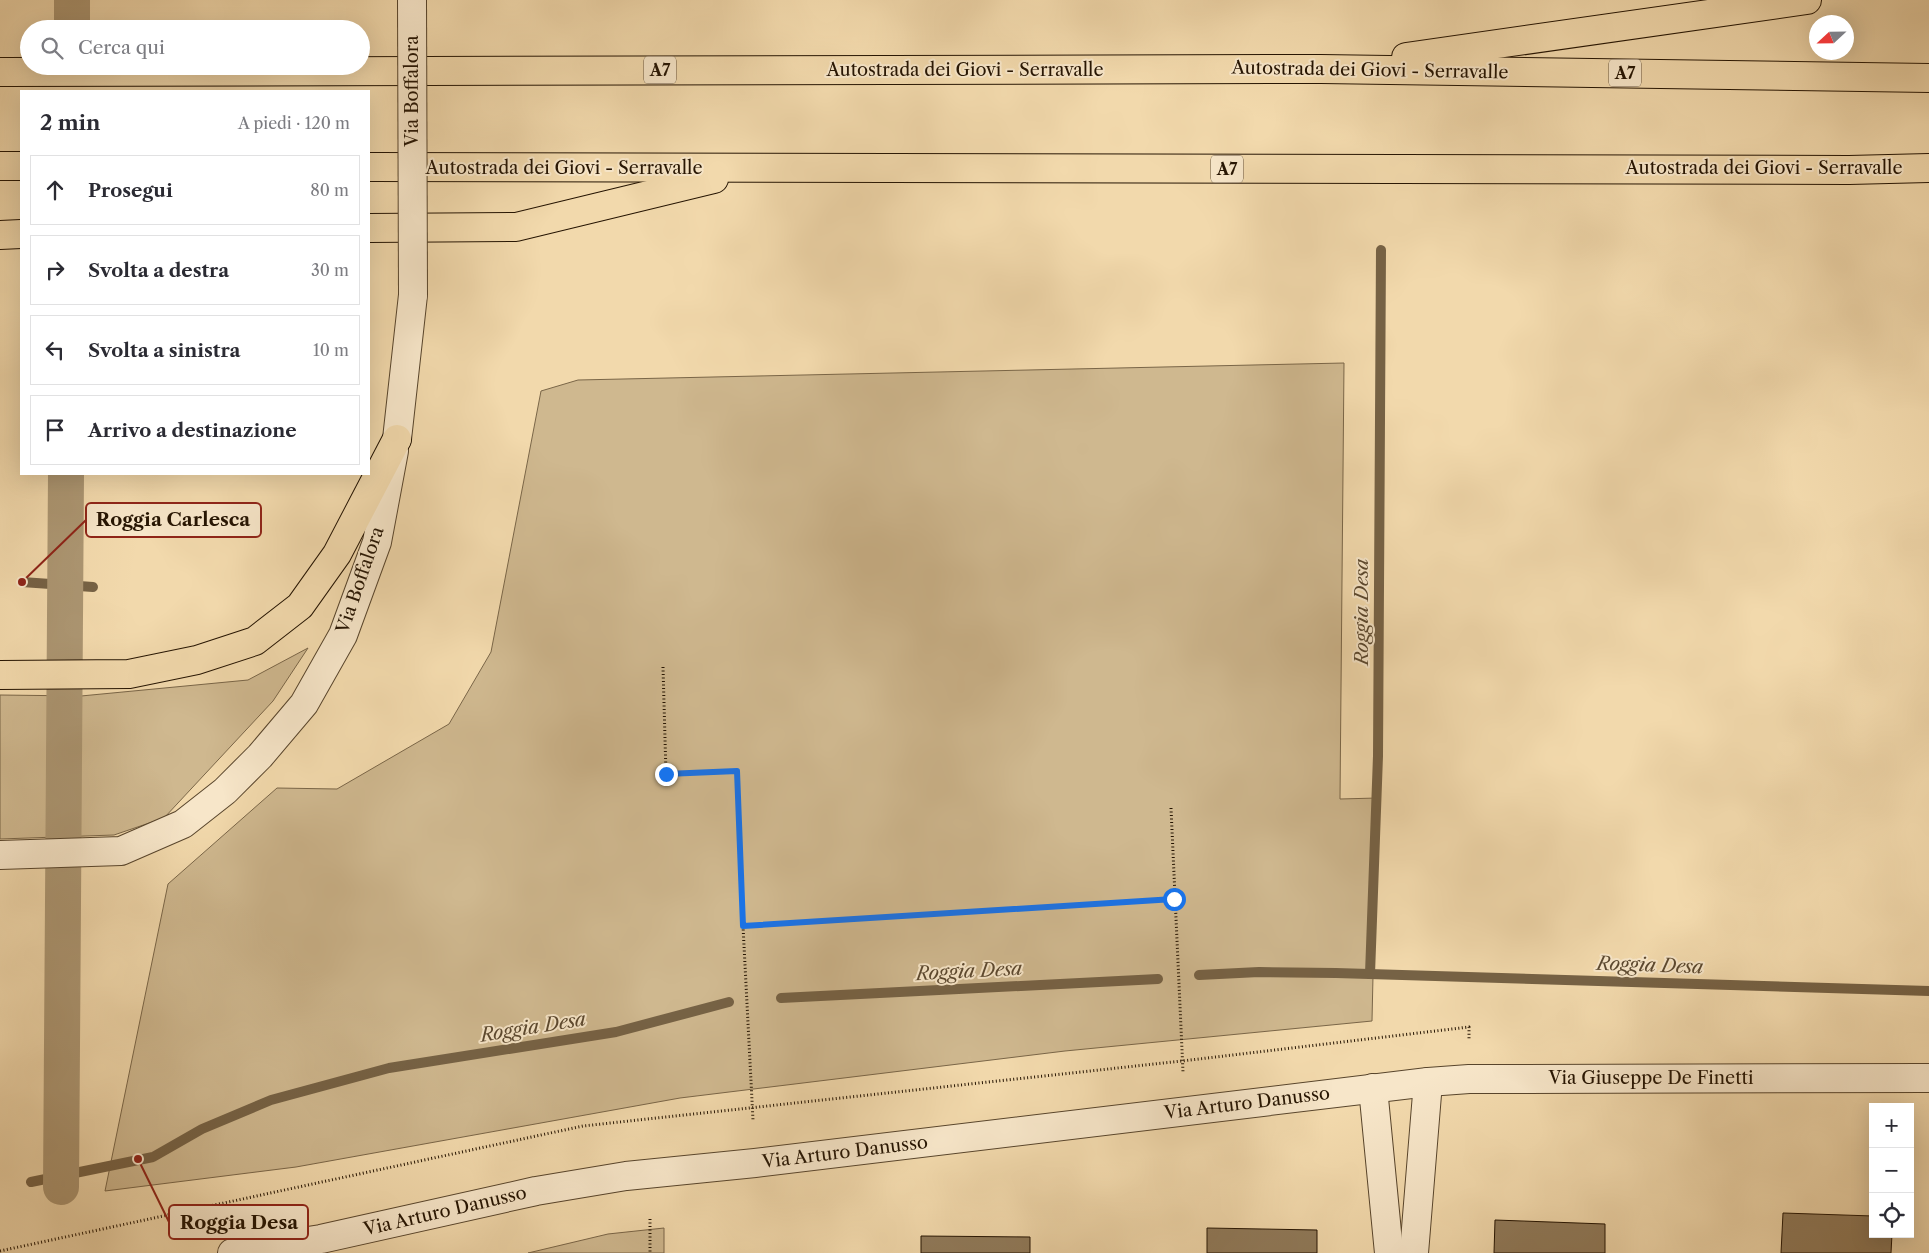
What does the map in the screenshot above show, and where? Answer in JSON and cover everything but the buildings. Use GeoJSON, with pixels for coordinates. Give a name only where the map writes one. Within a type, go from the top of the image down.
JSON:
{"type":"FeatureCollection","features":[{"type":"Feature","properties":{"kind":"highway"},"geometry":{"type":"LineString","coordinates":[[1321,69],[1807,0]]}},
{"type":"Feature","properties":{"kind":"highway","name":"Autostrada dei Giovi - Serravalle"},"geometry":{"type":"LineString","coordinates":[[370,71],[1321,69],[1929,78]]}},
{"type":"Feature","properties":{"kind":"highway","name":"Autostrada dei Giovi - Serravalle"},"geometry":{"type":"LineString","coordinates":[[0,72],[20,72]]}},
{"type":"Feature","properties":{"kind":"highway"},"geometry":{"type":"LineString","coordinates":[[0,166],[20,166]]}},
{"type":"Feature","properties":{"kind":"highway","name":"Autostrada dei Giovi - Serravalle"},"geometry":{"type":"LineString","coordinates":[[370,168],[1849,170],[1929,168]]}},
{"type":"Feature","properties":{"kind":"highway"},"geometry":{"type":"LineString","coordinates":[[370,228],[516,227],[755,169]]}},
{"type":"Feature","properties":{"kind":"highway"},"geometry":{"type":"LineString","coordinates":[[1849,170],[1929,187]]}},
{"type":"Feature","properties":{"kind":"highway"},"geometry":{"type":"LineString","coordinates":[[0,235],[20,234]]}},
{"type":"Feature","properties":{"kind":"highway"},"geometry":{"type":"LineString","coordinates":[[0,675],[129,674],[197,660],[255,641],[300,606],[337,554],[397,439]]}},
{"type":"Feature","properties":{"kind":"street","name":"Via Boffalora"},"geometry":{"type":"LineString","coordinates":[[4,854],[121,851],[183,824],[225,791],[260,756],[304,704],[343,635],[377,542],[397,439],[413,295],[412,0]]}},
{"type":"Feature","properties":{"kind":"street","name":"Via Giuseppe De Finetti"},"geometry":{"type":"LineString","coordinates":[[1373,1088],[1469,1079],[1929,1078]]}},
{"type":"Feature","properties":{"kind":"street"},"geometry":{"type":"LineString","coordinates":[[1414,1253],[1428,1082]]}},
{"type":"Feature","properties":{"kind":"street"},"geometry":{"type":"LineString","coordinates":[[1373,1088],[1389,1253]]}},
{"type":"Feature","properties":{"kind":"street","name":"Via Arturo Danusso"},"geometry":{"type":"LineString","coordinates":[[232,1253],[321,1239],[536,1191],[626,1176],[765,1162],[1373,1088]]}},
{"type":"Feature","properties":{"kind":"street","name":"Via Arturo Danusso"},"geometry":{"type":"LineString","coordinates":[[280,1253],[321,1239]]}},
{"type":"Feature","properties":{"kind":"path"},"geometry":{"type":"LineString","coordinates":[[663,667],[666,774],[737,771],[743,926],[754,1120]]}},
{"type":"Feature","properties":{"kind":"path"},"geometry":{"type":"LineString","coordinates":[[1171,808],[1183,1072]]}},
{"type":"Feature","properties":{"kind":"path"},"geometry":{"type":"LineString","coordinates":[[743,926],[1174,899]]}},
{"type":"Feature","properties":{"kind":"path"},"geometry":{"type":"LineString","coordinates":[[0,1251],[583,1126],[1182,1061],[1470,1027],[1469,1040]]}},
{"type":"Feature","properties":{"kind":"path"},"geometry":{"type":"LineString","coordinates":[[650,1219],[650,1253]]}},
{"type":"Feature","properties":{"kind":"shaded area"},"geometry":{"type":"Polygon","coordinates":[[[1344,363],[1340,799],[1377,798],[1372,1021],[1065,1051],[680,1098],[296,1167],[105,1191],[168,884],[277,788],[337,789],[449,724],[491,652],[541,391],[578,380],[1344,363]]]}},
{"type":"Feature","properties":{"kind":"shaded area"},"geometry":{"type":"Polygon","coordinates":[[[308,648],[273,701],[164,818],[114,835],[0,839],[0,695],[81,696],[248,680],[308,648]]]}},
{"type":"Feature","properties":{"kind":"shaded area"},"geometry":{"type":"Polygon","coordinates":[[[664,1228],[664,1253],[528,1253],[608,1234],[664,1228]]]}},
{"type":"Feature","properties":{"kind":"waterway"},"geometry":{"type":"LineString","coordinates":[[72,0],[72,20]]}},
{"type":"Feature","properties":{"kind":"waterway","name":"Roggia Desa"},"geometry":{"type":"LineString","coordinates":[[1370,974],[1378,756],[1381,250]]}},
{"type":"Feature","properties":{"kind":"waterway"},"geometry":{"type":"LineString","coordinates":[[61,1187],[66,475]]}},
{"type":"Feature","properties":{"kind":"waterway"},"geometry":{"type":"LineString","coordinates":[[22,582],[93,587]]}},
{"type":"Feature","properties":{"kind":"waterway","name":"Roggia Desa"},"geometry":{"type":"LineString","coordinates":[[1199,975],[1259,972],[1336,973],[1929,991]]}},
{"type":"Feature","properties":{"kind":"waterway","name":"Roggia Desa"},"geometry":{"type":"LineString","coordinates":[[781,998],[1158,979]]}},
{"type":"Feature","properties":{"kind":"waterway","name":"Roggia Desa"},"geometry":{"type":"LineString","coordinates":[[31,1182],[153,1157],[202,1129],[271,1100],[389,1068],[616,1032],[729,1002]]}},
{"type":"Feature","properties":{"kind":"place","name":"Roggia Carlesca"},"geometry":{"type":"Point","coordinates":[22,582]}},
{"type":"Feature","properties":{"kind":"place","name":"Roggia Desa"},"geometry":{"type":"Point","coordinates":[138,1159]}},
{"type":"Feature","properties":{"kind":"route"},"geometry":{"type":"LineString","coordinates":[[666,774],[737,771],[743,926],[1174,899]]}}]}
